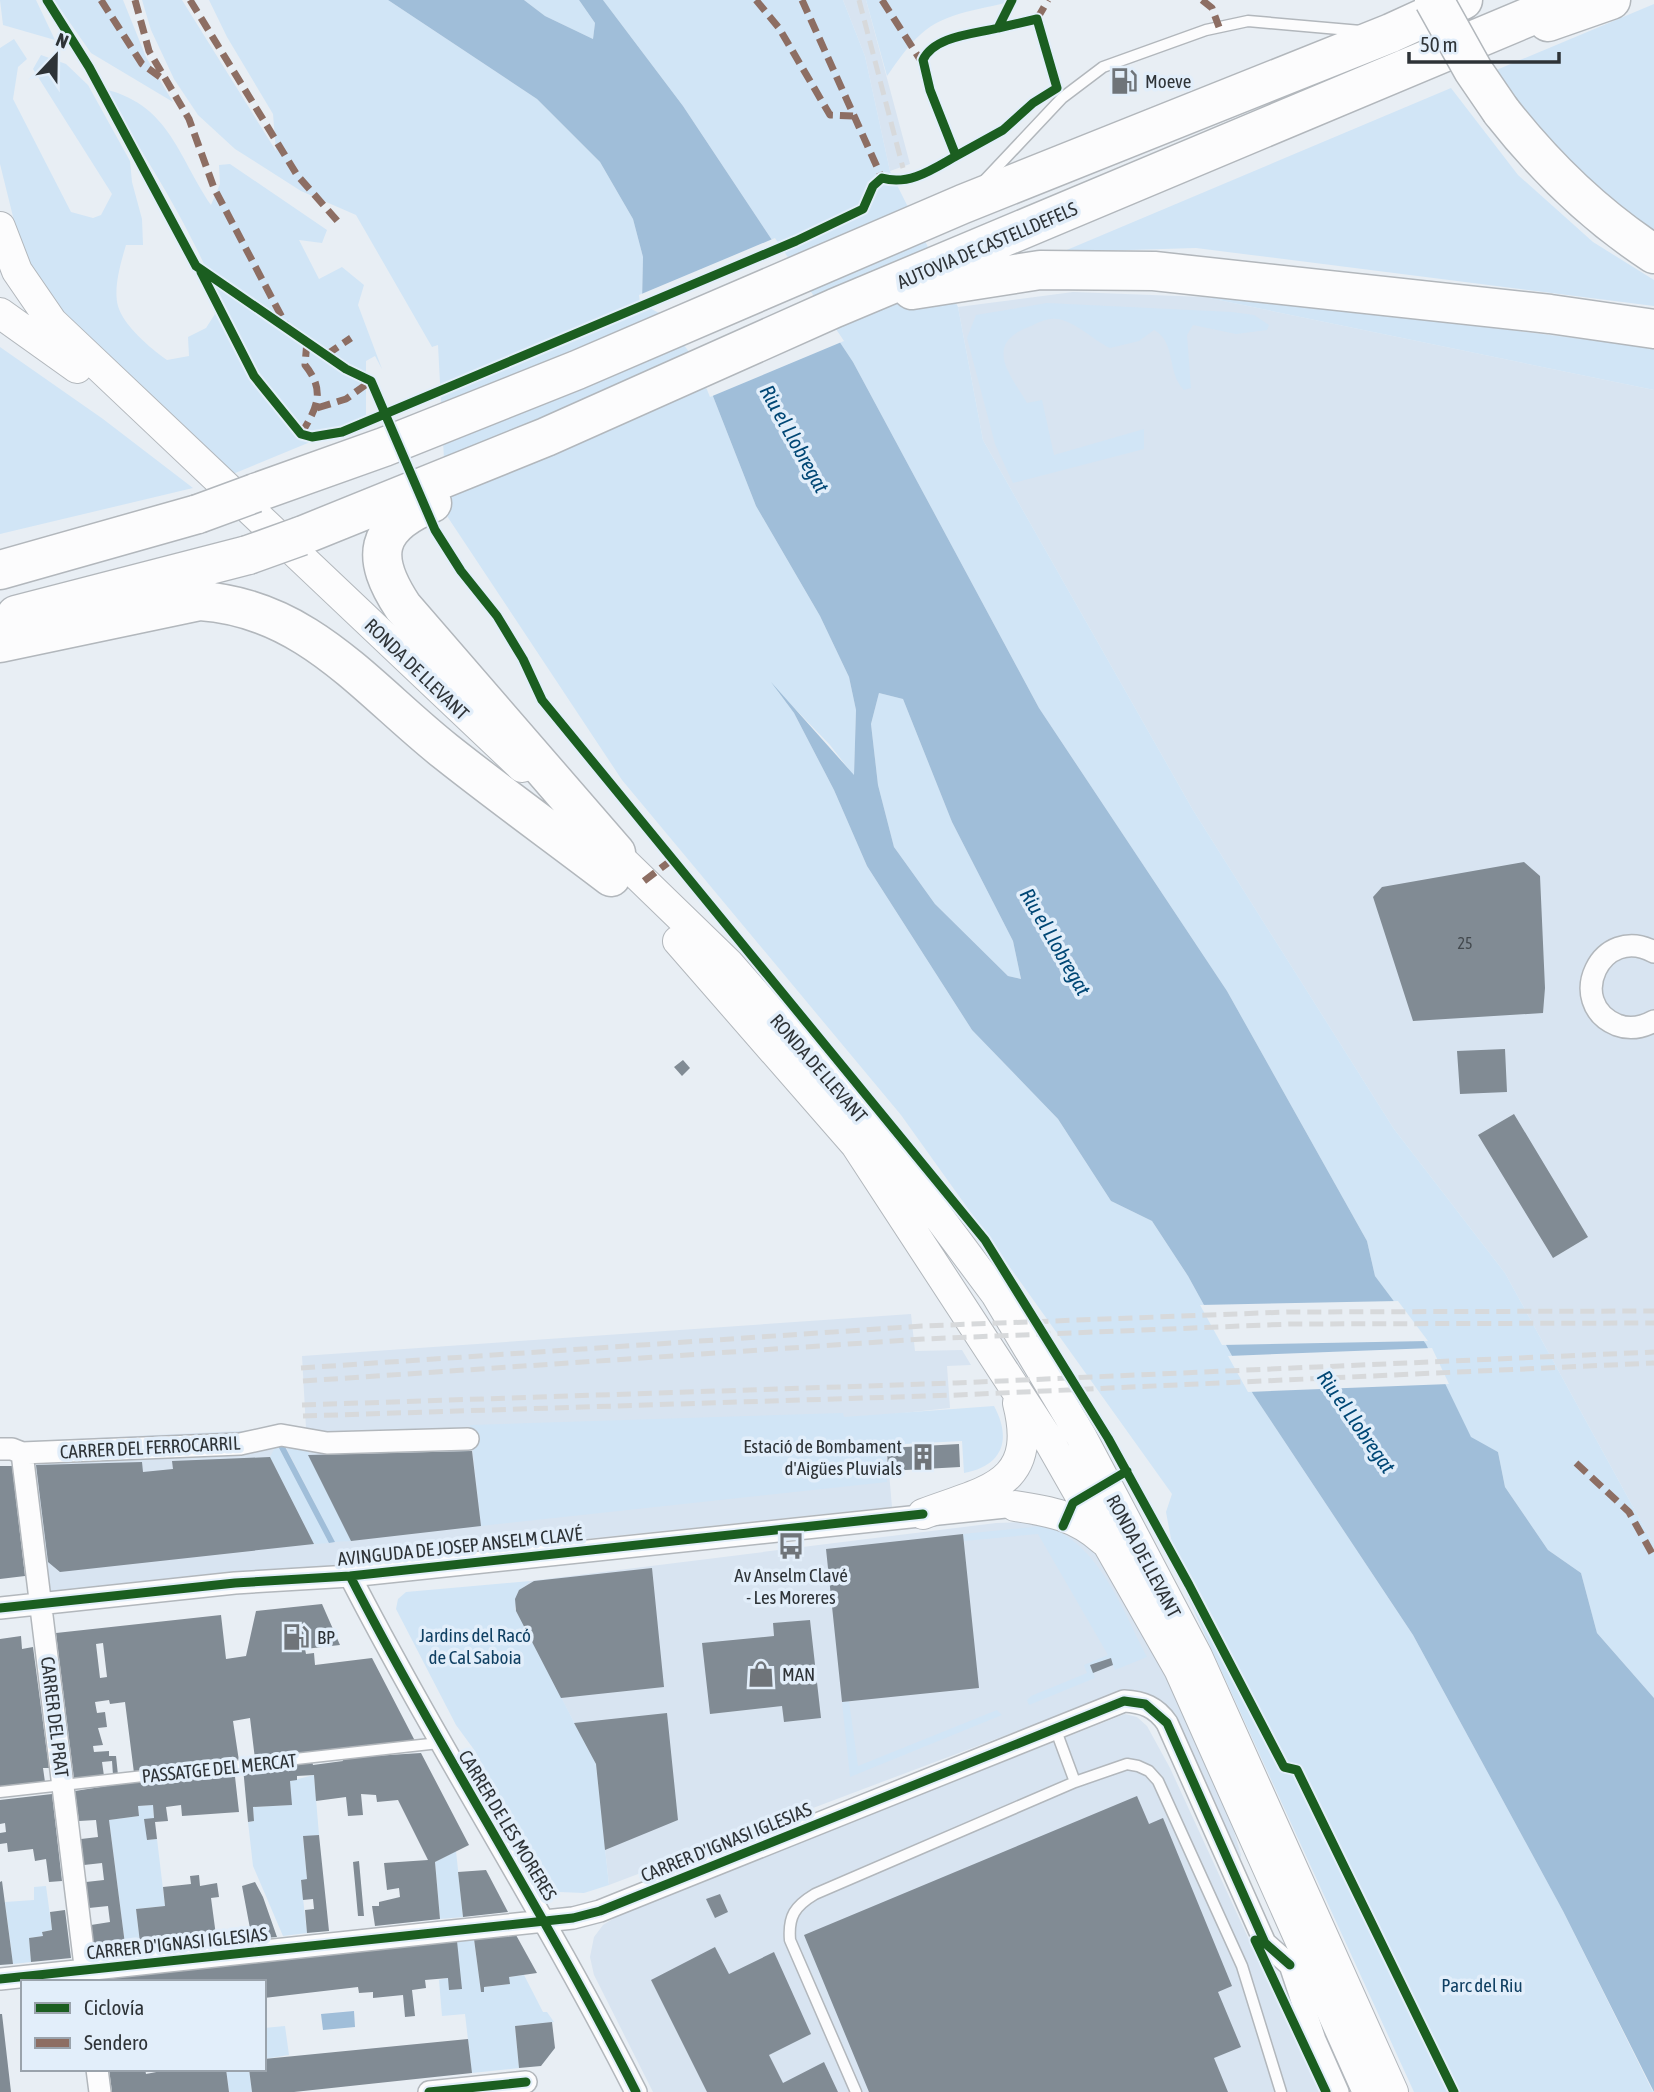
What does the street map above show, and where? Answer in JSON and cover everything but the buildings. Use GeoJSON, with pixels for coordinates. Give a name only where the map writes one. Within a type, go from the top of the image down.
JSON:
{"type":"FeatureCollection","features":[{"type":"Feature","properties":{"kind":"highway"},"geometry":{"type":"LineString","coordinates":[[1434,0],[1473,71],[1532,150],[1572,191],[1616,228],[1654,254]]}},
{"type":"Feature","properties":{"kind":"highway"},"geometry":{"type":"LineString","coordinates":[[0,570],[198,514],[384,447],[577,370],[963,204],[1391,33],[1463,0]]}},
{"type":"Feature","properties":{"kind":"highway","name":"AUTOVIA DE CASTELLDEFELS"},"geometry":{"type":"LineString","coordinates":[[409,502],[835,308],[1570,0]]}},
{"type":"Feature","properties":{"kind":"highway"},"geometry":{"type":"LineString","coordinates":[[1364,86],[1611,0]]}},
{"type":"Feature","properties":{"kind":"highway"},"geometry":{"type":"LineString","coordinates":[[835,308],[905,291],[1040,270],[1167,272],[1550,314],[1654,329]]}},
{"type":"Feature","properties":{"kind":"highway"},"geometry":{"type":"LineString","coordinates":[[0,618],[248,555],[409,502],[873,316],[957,285]]}},
{"type":"Feature","properties":{"kind":"highway"},"geometry":{"type":"LineString","coordinates":[[409,502],[390,528],[381,551],[381,565],[388,584],[403,607],[613,865]]}},
{"type":"Feature","properties":{"kind":"highway"},"geometry":{"type":"LineString","coordinates":[[0,552],[76,550]]}},
{"type":"Feature","properties":{"kind":"highway"},"geometry":{"type":"LineString","coordinates":[[0,643],[200,601],[228,603],[272,616],[315,639],[443,750],[613,865]]}},
{"type":"Feature","properties":{"kind":"main road","name":"RONDA DE LLEVANT"},"geometry":{"type":"LineString","coordinates":[[0,227],[17,271],[52,322],[613,865],[856,1145],[1013,1382],[1114,1550],[1179,1669],[1368,2092]]}},
{"type":"Feature","properties":{"kind":"main road","name":"RONDA DE LLEVANT"},"geometry":{"type":"LineString","coordinates":[[0,313],[87,376],[506,768],[613,865],[729,964],[877,1134],[996,1294],[1081,1436],[1197,1656],[1393,2092]]}},
{"type":"Feature","properties":{"kind":"main road"},"geometry":{"type":"LineString","coordinates":[[923,1514],[987,1490],[1014,1469],[1025,1438],[1013,1382]]}},
{"type":"Feature","properties":{"kind":"main road"},"geometry":{"type":"LineString","coordinates":[[1015,1506],[1047,1495],[1069,1474],[1081,1436]]}},
{"type":"Feature","properties":{"kind":"main road"},"geometry":{"type":"LineString","coordinates":[[1015,1506],[1058,1512],[1075,1519],[1114,1550]]}},
{"type":"Feature","properties":{"kind":"main road"},"geometry":{"type":"LineString","coordinates":[[1248,1827],[1290,1965]]}},
{"type":"Feature","properties":{"kind":"street"},"geometry":{"type":"LineString","coordinates":[[1650,1024],[1622,1026],[1604,1016],[1593,999],[1592,978],[1602,959],[1617,948],[1638,946],[1654,952]]}},
{"type":"Feature","properties":{"kind":"street","name":"CARRER DEL FERROCARRIL"},"geometry":{"type":"LineString","coordinates":[[0,1449],[12,1448],[22,1453],[240,1444],[281,1435],[327,1443],[468,1439]]}},
{"type":"Feature","properties":{"kind":"street","name":"CARRER DEL PRAT"},"geometry":{"type":"LineString","coordinates":[[22,1453],[86,1976]]}},
{"type":"Feature","properties":{"kind":"street","name":"AVINGUDA DE JOSEP ANSELM CLAVÉ"},"geometry":{"type":"LineString","coordinates":[[0,1608],[235,1583],[350,1576],[1015,1506]]}},
{"type":"Feature","properties":{"kind":"street","name":"CARRER DE LES MORERES"},"geometry":{"type":"LineString","coordinates":[[350,1576],[439,1743],[547,1922],[636,2092]]}},
{"type":"Feature","properties":{"kind":"street","name":"CARRER D'IGNASI IGLESIAS"},"geometry":{"type":"LineString","coordinates":[[0,1979],[86,1976],[547,1922],[600,1911],[1125,1700],[1145,1704],[1162,1716],[1265,1943],[1290,1965]]}},
{"type":"Feature","properties":{"kind":"street"},"geometry":{"type":"LineString","coordinates":[[1290,1965],[1315,2040],[1338,2092]]}},
{"type":"Feature","properties":{"kind":"street"},"geometry":{"type":"LineString","coordinates":[[97,2071],[100,2092]]}},
{"type":"Feature","properties":{"kind":"street"},"geometry":{"type":"LineString","coordinates":[[429,2092],[526,2082]]}},
{"type":"Feature","properties":{"kind":"lane"},"geometry":{"type":"LineString","coordinates":[[963,204],[1062,98],[1103,67],[1206,30],[1248,21],[1391,33]]}},
{"type":"Feature","properties":{"kind":"lane"},"geometry":{"type":"LineString","coordinates":[[1055,1728],[1075,1782]]}},
{"type":"Feature","properties":{"kind":"lane","name":"PASSATGE DEL MERCAT"},"geometry":{"type":"LineString","coordinates":[[0,1792],[439,1743]]}},
{"type":"Feature","properties":{"kind":"lane"},"geometry":{"type":"LineString","coordinates":[[856,2092],[790,1940],[792,1914],[798,1904],[815,1894],[1075,1782],[1126,1764],[1149,1771],[1158,1780],[1242,1966],[1281,2092]]}},
{"type":"Feature","properties":{"kind":"shaded area"},"geometry":{"type":"Polygon","coordinates":[[[843,0],[866,0],[910,164],[890,171],[865,56],[843,0]]]}},
{"type":"Feature","properties":{"kind":"shaded area"},"geometry":{"type":"Polygon","coordinates":[[[1073,292],[1204,297],[1654,390],[1654,1545],[1505,1273],[1394,1129],[1193,810],[983,440],[958,307],[1073,292]]]}},
{"type":"Feature","properties":{"kind":"shaded area"},"geometry":{"type":"Polygon","coordinates":[[[911,1314],[915,1351],[962,1350],[971,1365],[947,1366],[950,1408],[884,1415],[892,1507],[59,1594],[52,1592],[46,1584],[29,1441],[306,1428],[302,1356],[911,1314]]]}},
{"type":"Feature","properties":{"kind":"shaded area"},"geometry":{"type":"Polygon","coordinates":[[[1054,1521],[1091,1545],[1160,1661],[1226,1804],[1241,1855],[1239,1866],[1170,1714],[1123,1691],[609,1885],[596,1764],[517,1614],[515,1599],[524,1585],[530,1581],[996,1523],[1054,1521]]]}},
{"type":"Feature","properties":{"kind":"shaded area"},"geometry":{"type":"Polygon","coordinates":[[[1125,1714],[1137,1717],[1147,1726],[1170,1768],[1319,2092],[653,2092],[594,1975],[590,1957],[594,1937],[603,1925],[624,1912],[1125,1714]]]}},
{"type":"Feature","properties":{"kind":"green space"},"geometry":{"type":"Polygon","coordinates":[[[0,0],[36,0],[55,40],[3,25],[0,0]]]}},
{"type":"Feature","properties":{"kind":"green space"},"geometry":{"type":"Polygon","coordinates":[[[54,0],[123,0],[146,57],[173,102],[91,53],[54,0]]]}},
{"type":"Feature","properties":{"kind":"green space","name":"Parc del Riu"},"geometry":{"type":"Polygon","coordinates":[[[142,0],[182,0],[276,151],[273,114],[227,37],[209,0],[388,0],[537,99],[600,162],[633,219],[643,257],[642,301],[663,311],[698,358],[756,506],[820,616],[849,677],[856,710],[854,776],[830,745],[776,689],[794,713],[834,790],[867,866],[972,1030],[1058,1119],[1111,1201],[1152,1221],[1188,1276],[1253,1394],[1413,1635],[1563,1911],[1653,2092],[1414,2092],[1178,1576],[1166,1512],[1172,1494],[901,1115],[622,780],[447,516],[438,345],[432,347],[356,215],[301,191],[235,149],[198,115],[174,79],[151,30],[142,0]]]}},
{"type":"Feature","properties":{"kind":"green space"},"geometry":{"type":"Polygon","coordinates":[[[524,0],[579,0],[595,23],[593,39],[545,16],[524,0]]]}},
{"type":"Feature","properties":{"kind":"green space"},"geometry":{"type":"Polygon","coordinates":[[[603,0],[843,0],[865,56],[890,171],[958,307],[983,440],[1193,810],[1394,1129],[1505,1273],[1654,1545],[1654,1698],[1597,1633],[1581,1573],[1548,1550],[1505,1487],[1498,1452],[1471,1438],[1426,1344],[1375,1276],[1367,1241],[1227,991],[1039,708],[853,362],[683,106],[603,0]]]}},
{"type":"Feature","properties":{"kind":"green space"},"geometry":{"type":"Polygon","coordinates":[[[866,0],[1017,0],[967,12],[931,26],[912,43],[887,76],[866,0]]]}},
{"type":"Feature","properties":{"kind":"green space"},"geometry":{"type":"Polygon","coordinates":[[[1654,4],[1654,236],[1559,157],[1494,71],[1654,4]]]}},
{"type":"Feature","properties":{"kind":"green space"},"geometry":{"type":"Polygon","coordinates":[[[14,39],[27,59],[18,67],[13,99],[71,212],[93,218],[101,215],[112,194],[33,69],[41,55],[66,64],[88,85],[130,161],[132,182],[142,219],[143,245],[126,245],[116,291],[121,313],[138,336],[167,360],[189,356],[188,337],[206,328],[215,314],[206,268],[181,218],[100,88],[123,95],[142,105],[156,118],[179,149],[211,205],[220,184],[219,165],[230,164],[327,230],[322,243],[299,240],[319,279],[342,267],[364,285],[358,305],[382,369],[375,356],[366,361],[366,419],[228,476],[66,326],[21,249],[0,164],[0,48],[14,39]]]}},
{"type":"Feature","properties":{"kind":"green space"},"geometry":{"type":"Polygon","coordinates":[[[1451,88],[1518,175],[1593,242],[1654,280],[1654,306],[1196,248],[1062,252],[1451,88]]]}},
{"type":"Feature","properties":{"kind":"green space"},"geometry":{"type":"Polygon","coordinates":[[[1204,297],[1384,314],[1654,348],[1654,390],[1204,297]]]}},
{"type":"Feature","properties":{"kind":"green space"},"geometry":{"type":"Polygon","coordinates":[[[1047,303],[1232,312],[1254,315],[1269,325],[1267,330],[1236,334],[1193,325],[1187,335],[1191,388],[1184,390],[1175,375],[1166,342],[1154,330],[1139,341],[1110,348],[1070,323],[1057,319],[1042,321],[1013,335],[1003,353],[1005,362],[1027,403],[1042,400],[1054,455],[1144,429],[1144,449],[1013,483],[995,444],[967,338],[976,315],[1047,303]]]}},
{"type":"Feature","properties":{"kind":"green space"},"geometry":{"type":"Polygon","coordinates":[[[0,347],[103,419],[193,488],[0,534],[0,347]]]}},
{"type":"Feature","properties":{"kind":"green space"},"geometry":{"type":"Polygon","coordinates":[[[879,693],[903,699],[952,822],[1013,941],[1021,979],[1008,976],[935,904],[894,847],[878,785],[871,724],[879,693]]]}},
{"type":"Feature","properties":{"kind":"green space"},"geometry":{"type":"Polygon","coordinates":[[[994,1406],[1002,1429],[1000,1449],[988,1464],[964,1473],[962,1441],[885,1445],[887,1482],[481,1526],[470,1425],[843,1413],[844,1417],[994,1406]]]}},
{"type":"Feature","properties":{"kind":"green space"},"geometry":{"type":"Polygon","coordinates":[[[278,1442],[284,1443],[278,1446],[329,1543],[314,1544],[270,1457],[278,1442]]]}},
{"type":"Feature","properties":{"kind":"green space"},"geometry":{"type":"Polygon","coordinates":[[[284,1443],[306,1447],[351,1541],[335,1542],[284,1443]]]}},
{"type":"Feature","properties":{"kind":"green space"},"geometry":{"type":"Polygon","coordinates":[[[1043,1526],[1062,1534],[1094,1561],[1118,1599],[1147,1657],[1115,1670],[1110,1658],[1091,1665],[1095,1678],[1029,1705],[1027,1700],[1031,1696],[1087,1673],[1084,1665],[1108,1655],[1038,1534],[964,1541],[963,1534],[1043,1526]]]}},
{"type":"Feature","properties":{"kind":"green space","name":"Jardins del Racó de Cal Saboia"},"geometry":{"type":"Polygon","coordinates":[[[530,1581],[518,1592],[515,1609],[596,1764],[609,1885],[584,1893],[559,1892],[538,1868],[475,1751],[456,1725],[396,1609],[398,1599],[406,1592],[530,1581]]]}},
{"type":"Feature","properties":{"kind":"green space"},"geometry":{"type":"Polygon","coordinates":[[[849,1701],[858,1766],[997,1710],[1002,1715],[850,1777],[842,1702],[849,1701]]]}},
{"type":"Feature","properties":{"kind":"green space"},"geometry":{"type":"Polygon","coordinates":[[[314,1775],[319,1835],[303,1837],[307,1879],[301,1881],[307,1933],[283,1936],[253,1866],[248,1822],[254,1821],[253,1807],[291,1805],[290,1781],[314,1775]]]}},
{"type":"Feature","properties":{"kind":"green space"},"geometry":{"type":"Polygon","coordinates":[[[153,1805],[154,1818],[147,1840],[157,1839],[165,1906],[136,1909],[141,1951],[126,1952],[109,1820],[139,1816],[138,1806],[153,1805]]]}},
{"type":"Feature","properties":{"kind":"green space"},"geometry":{"type":"Polygon","coordinates":[[[456,1851],[463,1917],[440,1919],[435,1862],[456,1851]]]}},
{"type":"Feature","properties":{"kind":"green space"},"geometry":{"type":"Polygon","coordinates":[[[46,1886],[52,1930],[42,1932],[43,1936],[29,1938],[31,1962],[13,1964],[5,1902],[34,1900],[34,1887],[46,1886]]]}},
{"type":"Feature","properties":{"kind":"green space"},"geometry":{"type":"Polygon","coordinates":[[[474,1939],[481,1992],[484,1992],[484,1987],[509,1984],[509,1977],[524,1975],[543,2012],[547,2012],[554,2022],[515,2026],[519,2068],[472,2073],[465,2014],[442,2016],[439,1980],[448,1978],[457,1941],[474,1939]]]}},
{"type":"Feature","properties":{"kind":"green space"},"geometry":{"type":"Polygon","coordinates":[[[285,2026],[289,2055],[266,2059],[266,2028],[285,2026]]]}},
{"type":"Feature","properties":{"kind":"green space"},"geometry":{"type":"Polygon","coordinates":[[[226,2071],[249,2071],[252,2092],[229,2092],[226,2071]]]}},
{"type":"Feature","properties":{"kind":"water","name":"Riu el Llobregat"},"geometry":{"type":"Polygon","coordinates":[[[388,0],[524,0],[545,16],[593,39],[595,23],[579,0],[603,0],[683,106],[853,362],[1039,708],[1227,991],[1367,1241],[1375,1276],[1426,1344],[1471,1437],[1498,1452],[1505,1487],[1548,1550],[1581,1573],[1597,1633],[1654,1698],[1654,2092],[1563,1911],[1413,1635],[1253,1394],[1188,1276],[1152,1221],[1111,1201],[1058,1119],[972,1030],[867,866],[834,790],[794,713],[771,682],[854,775],[856,710],[849,677],[820,616],[756,506],[698,358],[663,311],[642,301],[643,257],[633,219],[600,162],[537,99],[388,0]],[[879,693],[871,724],[878,785],[894,847],[935,904],[1008,976],[1021,979],[1013,941],[952,822],[903,699],[879,693]]]}},
{"type":"Feature","properties":{"kind":"water"},"geometry":{"type":"Polygon","coordinates":[[[283,1443],[335,1542],[329,1543],[278,1446],[283,1443]]]}},
{"type":"Feature","properties":{"kind":"water"},"geometry":{"type":"Polygon","coordinates":[[[354,2011],[355,2027],[323,2030],[321,2014],[354,2011]]]}},
{"type":"Feature","properties":{"kind":"pier"},"geometry":{"type":"Polygon","coordinates":[[[775,238],[844,341],[710,397],[695,360],[661,314],[640,303],[639,295],[775,238]]]}},
{"type":"Feature","properties":{"kind":"pier"},"geometry":{"type":"Polygon","coordinates":[[[1398,1301],[1428,1341],[1222,1345],[1200,1305],[1398,1301]]]}},
{"type":"Feature","properties":{"kind":"pier"},"geometry":{"type":"Polygon","coordinates":[[[1432,1348],[1449,1384],[1248,1392],[1228,1356],[1432,1348]]]}},
{"type":"Feature","properties":{"kind":"railway"},"geometry":{"type":"LineString","coordinates":[[859,0],[903,168]]}},
{"type":"Feature","properties":{"kind":"railway"},"geometry":{"type":"LineString","coordinates":[[301,1368],[922,1326],[1287,1312],[1654,1311]]}},
{"type":"Feature","properties":{"kind":"railway"},"geometry":{"type":"LineString","coordinates":[[303,1381],[923,1339],[1291,1324],[1654,1323]]}},
{"type":"Feature","properties":{"kind":"railway"},"geometry":{"type":"LineString","coordinates":[[302,1405],[956,1383],[1654,1352]]}},
{"type":"Feature","properties":{"kind":"railway"},"geometry":{"type":"LineString","coordinates":[[303,1416],[958,1395],[1654,1363]]}},
{"type":"Feature","properties":{"kind":"marked path"},"geometry":{"type":"LineString","coordinates":[[101,0],[142,64],[163,79]]}},
{"type":"Feature","properties":{"kind":"marked path"},"geometry":{"type":"LineString","coordinates":[[135,0],[149,51],[189,119],[214,188],[286,325]]}},
{"type":"Feature","properties":{"kind":"marked path"},"geometry":{"type":"LineString","coordinates":[[190,0],[297,175],[341,225]]}},
{"type":"Feature","properties":{"kind":"marked path"},"geometry":{"type":"LineString","coordinates":[[756,0],[779,28],[830,115],[853,116]]}},
{"type":"Feature","properties":{"kind":"marked path"},"geometry":{"type":"LineString","coordinates":[[802,0],[882,178],[886,180]]}},
{"type":"Feature","properties":{"kind":"marked path"},"geometry":{"type":"LineString","coordinates":[[882,0],[923,64]]}},
{"type":"Feature","properties":{"kind":"marked path"},"geometry":{"type":"LineString","coordinates":[[1037,19],[1048,0]]}},
{"type":"Feature","properties":{"kind":"marked path"},"geometry":{"type":"LineString","coordinates":[[1202,0],[1212,8],[1219,27]]}},
{"type":"Feature","properties":{"kind":"marked path"},"geometry":{"type":"LineString","coordinates":[[326,355],[351,338]]}},
{"type":"Feature","properties":{"kind":"marked path"},"geometry":{"type":"LineString","coordinates":[[301,434],[317,400],[312,374],[305,365],[307,341]]}},
{"type":"Feature","properties":{"kind":"marked path"},"geometry":{"type":"LineString","coordinates":[[317,408],[346,399],[371,381]]}},
{"type":"Feature","properties":{"kind":"marked path"},"geometry":{"type":"LineString","coordinates":[[644,881],[673,859]]}},
{"type":"Feature","properties":{"kind":"marked path"},"geometry":{"type":"LineString","coordinates":[[1576,1463],[1629,1512],[1654,1557]]}},
{"type":"Feature","properties":{"kind":"cycle path"},"geometry":{"type":"LineString","coordinates":[[47,0],[89,67],[196,266],[346,369],[371,381],[435,530],[461,571],[497,616],[523,659],[542,700],[985,1240],[1108,1438],[1284,1767],[1297,1770],[1454,2092]]}},
{"type":"Feature","properties":{"kind":"cycle path"},"geometry":{"type":"LineString","coordinates":[[201,272],[254,376],[301,434],[312,437],[342,432],[796,241],[863,209],[873,186],[882,178],[911,178],[956,156],[930,90],[923,60],[928,52],[945,41],[998,28],[1012,0]]}},
{"type":"Feature","properties":{"kind":"cycle path"},"geometry":{"type":"LineString","coordinates":[[956,156],[1003,130],[1033,103],[1057,88],[1037,19],[998,28]]}},
{"type":"Feature","properties":{"kind":"cycle path"},"geometry":{"type":"LineString","coordinates":[[1063,1526],[1073,1503],[1127,1471]]}},
{"type":"Feature","properties":{"kind":"cycle path"},"geometry":{"type":"LineString","coordinates":[[0,1608],[235,1583],[350,1576],[923,1514]]}},
{"type":"Feature","properties":{"kind":"cycle path"},"geometry":{"type":"LineString","coordinates":[[350,1576],[420,1706],[602,2026],[636,2092]]}},
{"type":"Feature","properties":{"kind":"cycle path"},"geometry":{"type":"LineString","coordinates":[[0,1979],[573,1918],[600,1911],[1124,1701],[1145,1704],[1167,1723],[1265,1943],[1290,1965]]}},
{"type":"Feature","properties":{"kind":"cycle path"},"geometry":{"type":"LineString","coordinates":[[1255,1940],[1326,2092]]}},
{"type":"Feature","properties":{"kind":"cycle path"},"geometry":{"type":"LineString","coordinates":[[429,2092],[526,2082]]}},
{"type":"Feature","properties":{"kind":"place","name":"Moeve"},"geometry":{"type":"Point","coordinates":[1124,81]}},
{"type":"Feature","properties":{"kind":"place","name":"Estació de Bombament d'Aigües Pluvials"},"geometry":{"type":"Point","coordinates":[923,1457]}},
{"type":"Feature","properties":{"kind":"place","name":"Av Anselm Clavé - Les Moreres"},"geometry":{"type":"Point","coordinates":[791,1546]}},
{"type":"Feature","properties":{"kind":"place","name":"BP"},"geometry":{"type":"Point","coordinates":[296,1637]}},
{"type":"Feature","properties":{"kind":"place","name":"MAN"},"geometry":{"type":"Point","coordinates":[761,1674]}}]}
